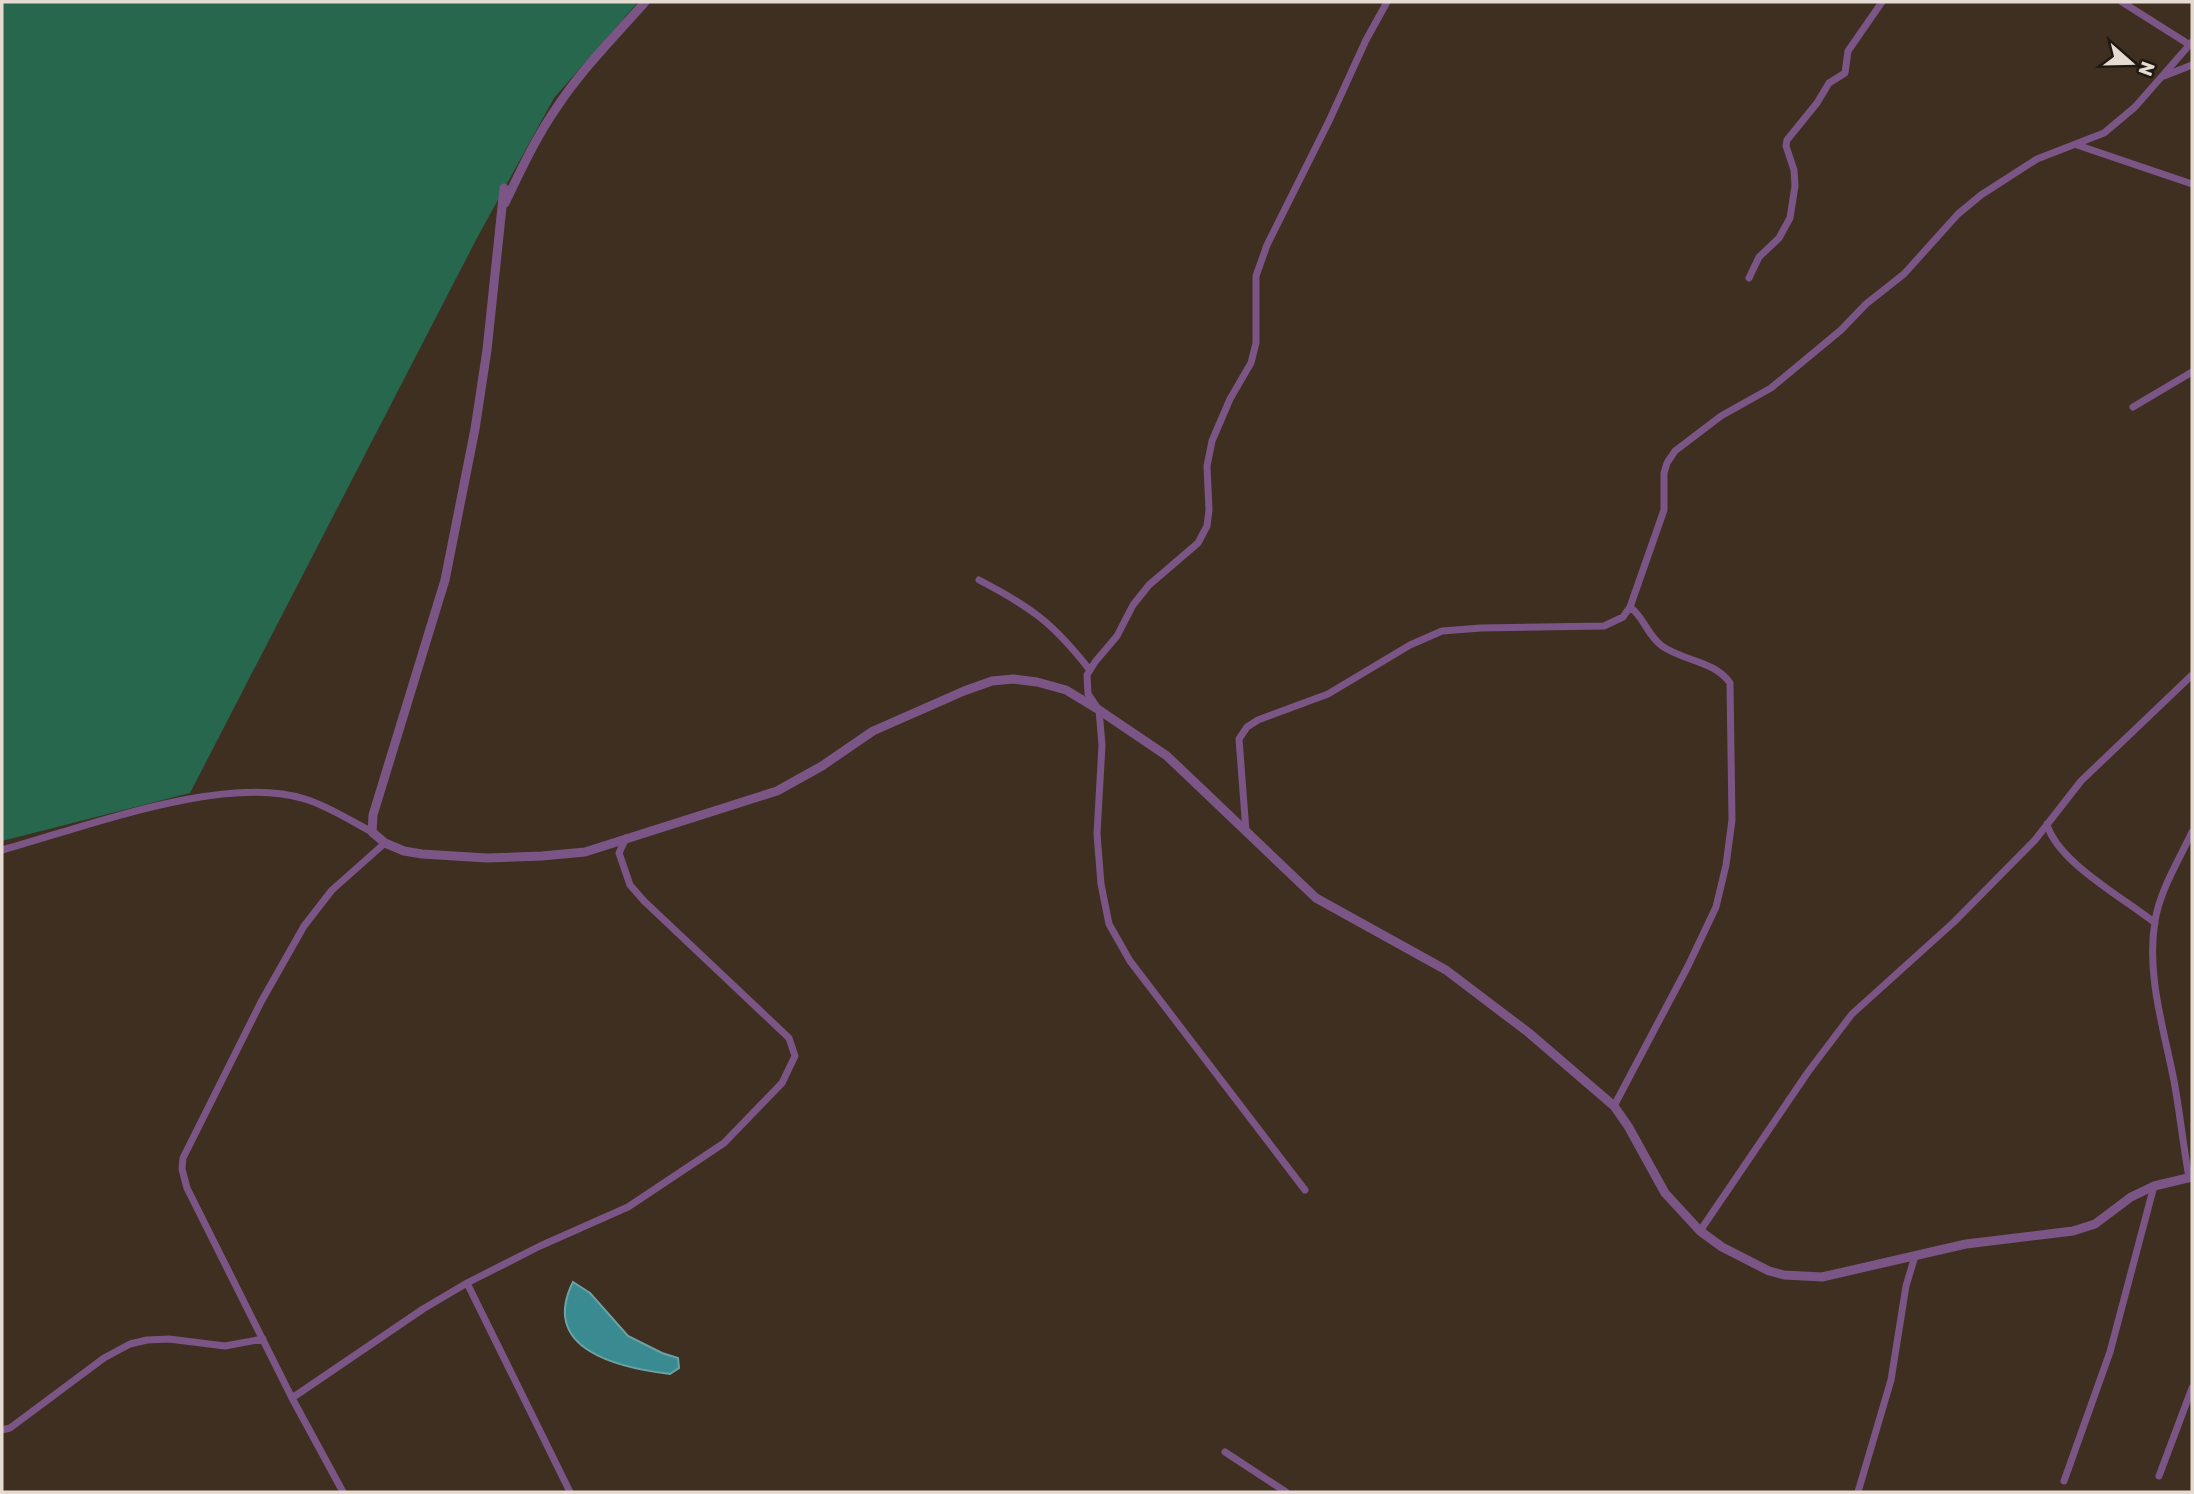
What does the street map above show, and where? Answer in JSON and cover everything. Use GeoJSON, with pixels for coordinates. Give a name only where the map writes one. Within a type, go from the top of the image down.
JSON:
{"type":"FeatureCollection","features":[{"type":"Feature","properties":{"kind":"street"},"geometry":{"type":"LineString","coordinates":[[503,208],[528,155],[556,108],[576,80],[645,2]]}},
{"type":"Feature","properties":{"kind":"street"},"geometry":{"type":"LineString","coordinates":[[1305,1190],[1130,961],[1109,924],[1101,884],[1097,834],[1102,745],[1099,710],[1088,694],[1086,684],[1089,669],[1117,636],[1133,605],[1149,585],[1198,543],[1207,526],[1207,466],[1212,441],[1230,399],[1251,363],[1256,343],[1254,300],[1259,265],[1349,75],[1387,2]]}},
{"type":"Feature","properties":{"kind":"street"},"geometry":{"type":"LineString","coordinates":[[1749,278],[1759,257],[1779,238],[1790,218],[1795,186],[1787,141],[1829,83],[1846,73],[1848,51],[1882,2]]}},
{"type":"Feature","properties":{"kind":"street"},"geometry":{"type":"LineString","coordinates":[[1246,831],[1239,739],[1247,727],[1258,720],[1328,694],[1410,645],[1442,631],[1604,625],[1623,617],[1630,607],[1664,510],[1664,472],[1675,451],[1721,416],[1771,388],[1841,330],[1866,304],[1913,265],[1958,214],[1980,195],[2037,159],[2104,133],[2135,107],[2191,43],[2122,2]]}},
{"type":"Feature","properties":{"kind":"street"},"geometry":{"type":"LineString","coordinates":[[2160,78],[2192,65]]}},
{"type":"Feature","properties":{"kind":"street"},"geometry":{"type":"LineString","coordinates":[[2076,145],[2192,184]]}},
{"type":"Feature","properties":{"kind":"street"},"geometry":{"type":"LineString","coordinates":[[372,832],[373,815],[382,780],[445,580],[475,429],[504,188]]}},
{"type":"Feature","properties":{"kind":"street"},"geometry":{"type":"LineString","coordinates":[[2133,407],[2192,372]]}},
{"type":"Feature","properties":{"kind":"street"},"geometry":{"type":"LineString","coordinates":[[979,580],[1028,607],[1052,624],[1089,669]]}},
{"type":"Feature","properties":{"kind":"street"},"geometry":{"type":"LineString","coordinates":[[1614,1106],[1716,907],[1726,865],[1732,820],[1730,683],[1716,669],[1661,645],[1652,637],[1640,614],[1630,607]]}},
{"type":"Feature","properties":{"kind":"street"},"geometry":{"type":"LineString","coordinates":[[1700,1231],[1808,1072],[1852,1014],[1954,922],[2035,840],[2081,781],[2192,674]]}},
{"type":"Feature","properties":{"kind":"street"},"geometry":{"type":"LineString","coordinates":[[2,850],[184,800],[247,793],[278,794],[305,799],[372,832],[385,844],[404,851],[487,858],[585,852],[777,791],[822,766],[873,731],[992,681],[1013,679],[1066,690],[1167,756],[1316,898],[1446,970],[1529,1032],[1614,1106],[1665,1193],[1700,1231],[1743,1259],[1769,1271],[1784,1275],[1822,1277],[1966,1244],[2074,1231],[2095,1224],[2131,1197],[2154,1186],[2191,1177],[2156,1003],[2154,970],[2155,923],[2165,890],[2192,832]]}},
{"type":"Feature","properties":{"kind":"street"},"geometry":{"type":"LineString","coordinates":[[2047,824],[2050,837],[2064,852],[2108,890],[2155,923]]}},
{"type":"Feature","properties":{"kind":"street"},"geometry":{"type":"LineString","coordinates":[[292,1398],[411,1317],[467,1283],[540,1246],[628,1207],[724,1143],[782,1083],[795,1056],[789,1038],[643,901],[630,885],[619,853],[626,838]]}},
{"type":"Feature","properties":{"kind":"street"},"geometry":{"type":"LineString","coordinates":[[344,1492],[292,1398],[187,1188],[181,1169],[183,1158],[250,1021],[304,926],[332,890],[385,844]]}},
{"type":"Feature","properties":{"kind":"street"},"geometry":{"type":"LineString","coordinates":[[2064,1481],[2110,1352],[2154,1186]]}},
{"type":"Feature","properties":{"kind":"street"},"geometry":{"type":"LineString","coordinates":[[1858,1492],[1891,1380],[1906,1286],[1915,1256]]}},
{"type":"Feature","properties":{"kind":"street"},"geometry":{"type":"LineString","coordinates":[[467,1283],[570,1492]]}},
{"type":"Feature","properties":{"kind":"street"},"geometry":{"type":"LineString","coordinates":[[2,1430],[10,1428],[104,1358],[130,1344],[169,1339],[225,1346],[263,1339]]}},
{"type":"Feature","properties":{"kind":"street"},"geometry":{"type":"LineString","coordinates":[[2159,1476],[2192,1388]]}},
{"type":"Feature","properties":{"kind":"street"},"geometry":{"type":"LineString","coordinates":[[1225,1452],[1286,1492]]}},
{"type":"Feature","properties":{"kind":"green space"},"geometry":{"type":"Polygon","coordinates":[[[2,2],[638,2],[554,98],[477,238],[190,793],[2,841],[2,2]]]}},
{"type":"Feature","properties":{"kind":"water"},"geometry":{"type":"Polygon","coordinates":[[[573,1282],[590,1293],[628,1336],[678,1358],[679,1368],[670,1374],[629,1367],[590,1351],[576,1339],[567,1324],[565,1305],[573,1282]]]}}]}
